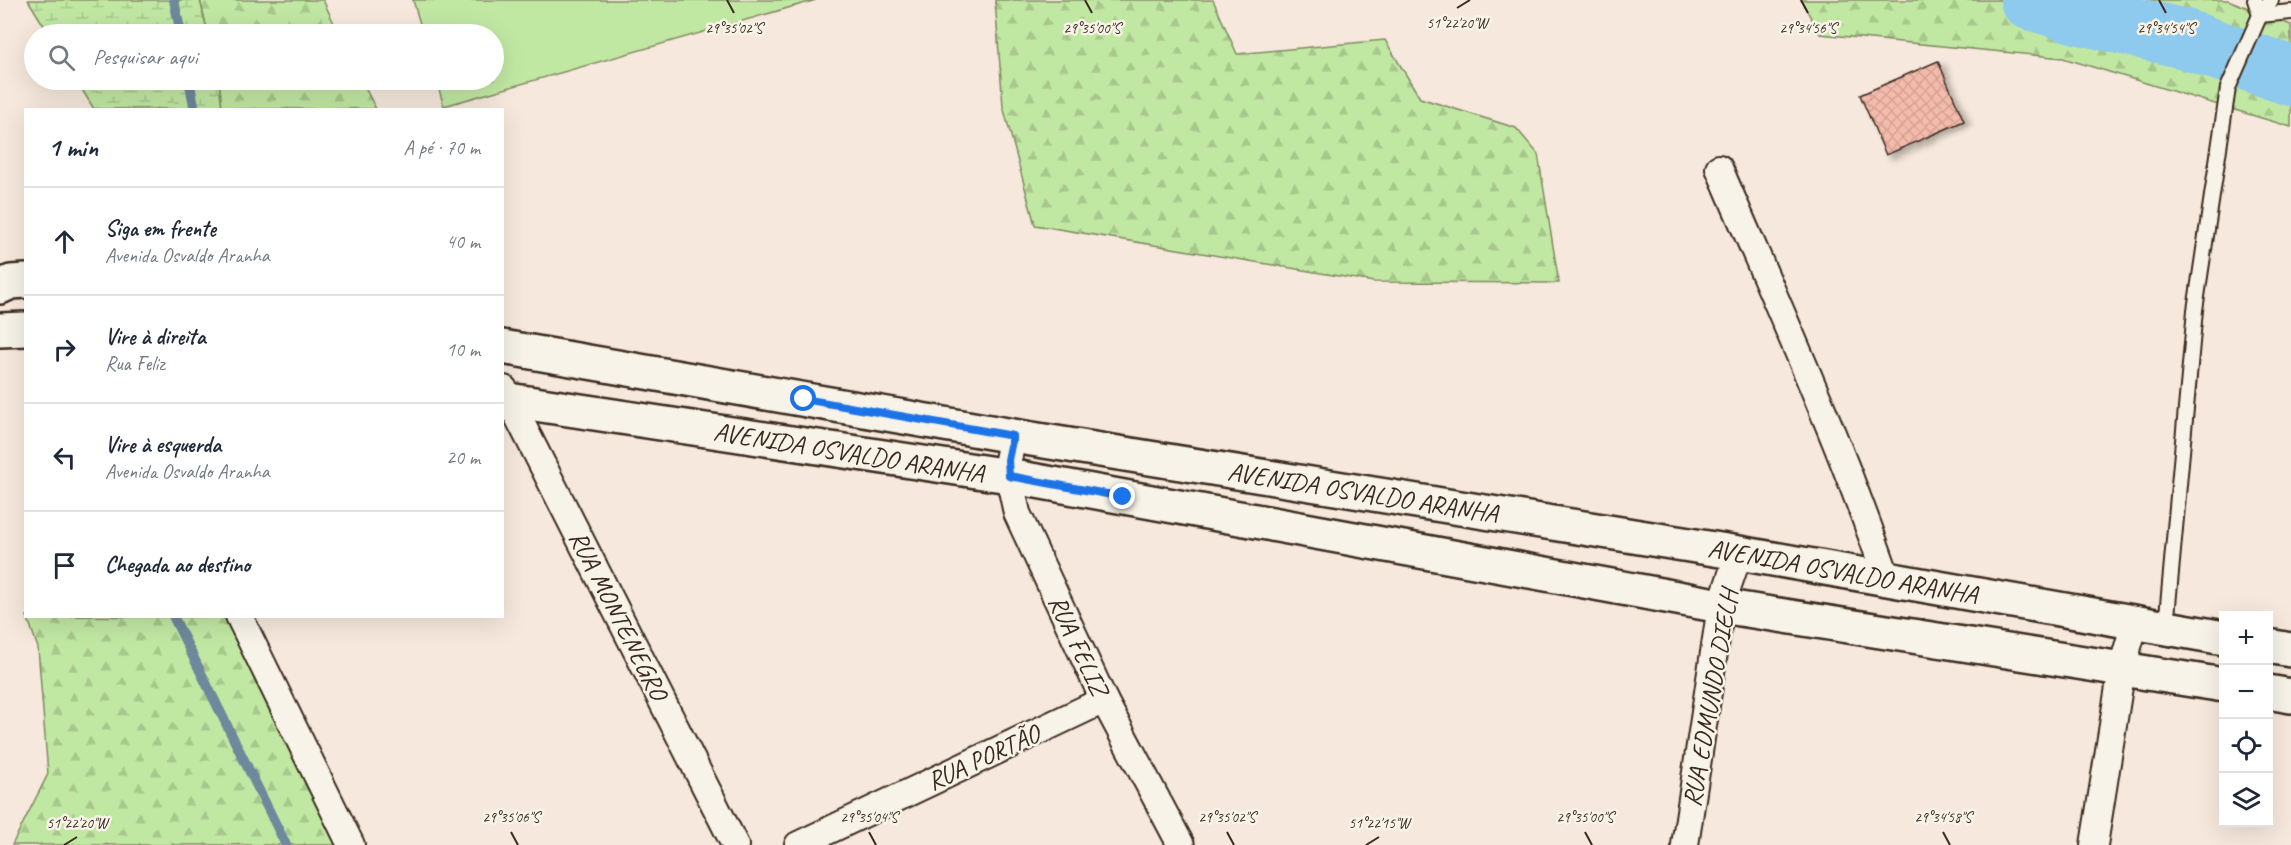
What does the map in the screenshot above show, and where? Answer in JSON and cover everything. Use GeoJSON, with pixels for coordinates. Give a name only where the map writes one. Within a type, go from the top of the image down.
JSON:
{"type":"FeatureCollection","features":[{"type":"Feature","properties":{"kind":"main road"},"geometry":{"type":"LineString","coordinates":[[0,287],[11,282],[24,281]]}},
{"type":"Feature","properties":{"kind":"main road"},"geometry":{"type":"LineString","coordinates":[[0,330],[24,329]]}},
{"type":"Feature","properties":{"kind":"main road","name":"AVENIDA OSVALDO ARANHA"},"geometry":{"type":"LineString","coordinates":[[504,347],[1013,436],[1739,553],[2219,637]]}},
{"type":"Feature","properties":{"kind":"main road","name":"AVENIDA OSVALDO ARANHA"},"geometry":{"type":"LineString","coordinates":[[505,395],[1009,476],[1721,606],[2219,684]]}},
{"type":"Feature","properties":{"kind":"main road"},"geometry":{"type":"LineString","coordinates":[[2273,647],[2291,650]]}},
{"type":"Feature","properties":{"kind":"main road"},"geometry":{"type":"LineString","coordinates":[[2273,693],[2291,696]]}},
{"type":"Feature","properties":{"kind":"street"},"geometry":{"type":"LineString","coordinates":[[1719,168],[1867,519],[1887,579]]}},
{"type":"Feature","properties":{"kind":"street","name":"RUA MONTENEGRO"},"geometry":{"type":"LineString","coordinates":[[505,395],[735,845]]}},
{"type":"Feature","properties":{"kind":"street","name":"RUA FELIZ"},"geometry":{"type":"LineString","coordinates":[[1013,436],[1008,460],[1017,513],[1104,700],[1181,845]]}},
{"type":"Feature","properties":{"kind":"street","name":"RUA EDMUNDO DIELH"},"geometry":{"type":"LineString","coordinates":[[1685,845],[1721,606],[1739,553]]}},
{"type":"Feature","properties":{"kind":"street"},"geometry":{"type":"LineString","coordinates":[[240,618],[351,845]]}},
{"type":"Feature","properties":{"kind":"street"},"geometry":{"type":"LineString","coordinates":[[2094,845],[2122,668],[2135,622]]}},
{"type":"Feature","properties":{"kind":"street","name":"RUA PORTÃO"},"geometry":{"type":"LineString","coordinates":[[798,845],[1104,700]]}},
{"type":"Feature","properties":{"kind":"lane"},"geometry":{"type":"LineString","coordinates":[[2255,0],[2260,15]]}},
{"type":"Feature","properties":{"kind":"lane"},"geometry":{"type":"LineString","coordinates":[[2166,627],[2195,310],[2228,87],[2260,15],[2271,0]]}},
{"type":"Feature","properties":{"kind":"lane"},"geometry":{"type":"LineString","coordinates":[[2260,15],[2291,12]]}},
{"type":"Feature","properties":{"kind":"green space"},"geometry":{"type":"Polygon","coordinates":[[[28,0],[200,0],[206,24],[43,24],[28,0]]]}},
{"type":"Feature","properties":{"kind":"green space"},"geometry":{"type":"Polygon","coordinates":[[[200,0],[323,0],[334,24],[206,24],[200,0]]]}},
{"type":"Feature","properties":{"kind":"green space"},"geometry":{"type":"Polygon","coordinates":[[[413,0],[816,0],[504,89],[504,24],[420,24],[413,0]]]}},
{"type":"Feature","properties":{"kind":"green space"},"geometry":{"type":"Polygon","coordinates":[[[995,0],[1213,0],[1237,54],[1385,40],[1420,98],[1516,128],[1538,154],[1559,283],[1374,282],[1035,225],[1003,106],[995,0]]]}},
{"type":"Feature","properties":{"kind":"green space"},"geometry":{"type":"Polygon","coordinates":[[[1801,0],[2228,0],[2291,25],[2291,127],[2063,58],[1820,34],[1801,0]]]}},
{"type":"Feature","properties":{"kind":"green space"},"geometry":{"type":"Polygon","coordinates":[[[82,90],[220,90],[222,108],[93,108],[82,90]]]}},
{"type":"Feature","properties":{"kind":"green space"},"geometry":{"type":"Polygon","coordinates":[[[220,90],[366,90],[375,108],[222,108],[220,90]]]}},
{"type":"Feature","properties":{"kind":"green space"},"geometry":{"type":"Polygon","coordinates":[[[439,90],[500,90],[444,106],[439,90]]]}},
{"type":"Feature","properties":{"kind":"green space"},"geometry":{"type":"Polygon","coordinates":[[[28,618],[236,618],[337,845],[12,845],[48,774],[38,648],[28,618]]]}},
{"type":"Feature","properties":{"kind":"building"},"geometry":{"type":"Polygon","coordinates":[[[1938,61],[1964,121],[1886,155],[1860,95],[1938,61]]]}},
{"type":"Feature","properties":{"kind":"waterway"},"geometry":{"type":"LineString","coordinates":[[174,0],[179,24]]}},
{"type":"Feature","properties":{"kind":"waterway"},"geometry":{"type":"LineString","coordinates":[[2030,0],[2077,14],[2185,39],[2291,76]]}},
{"type":"Feature","properties":{"kind":"waterway"},"geometry":{"type":"LineString","coordinates":[[191,90],[195,108]]}},
{"type":"Feature","properties":{"kind":"waterway"},"geometry":{"type":"LineString","coordinates":[[174,618],[286,845]]}},
{"type":"Feature","properties":{"kind":"route"},"geometry":{"type":"LineString","coordinates":[[804,399],[1013,436],[1008,460],[1009,476],[1123,497]]}}]}
